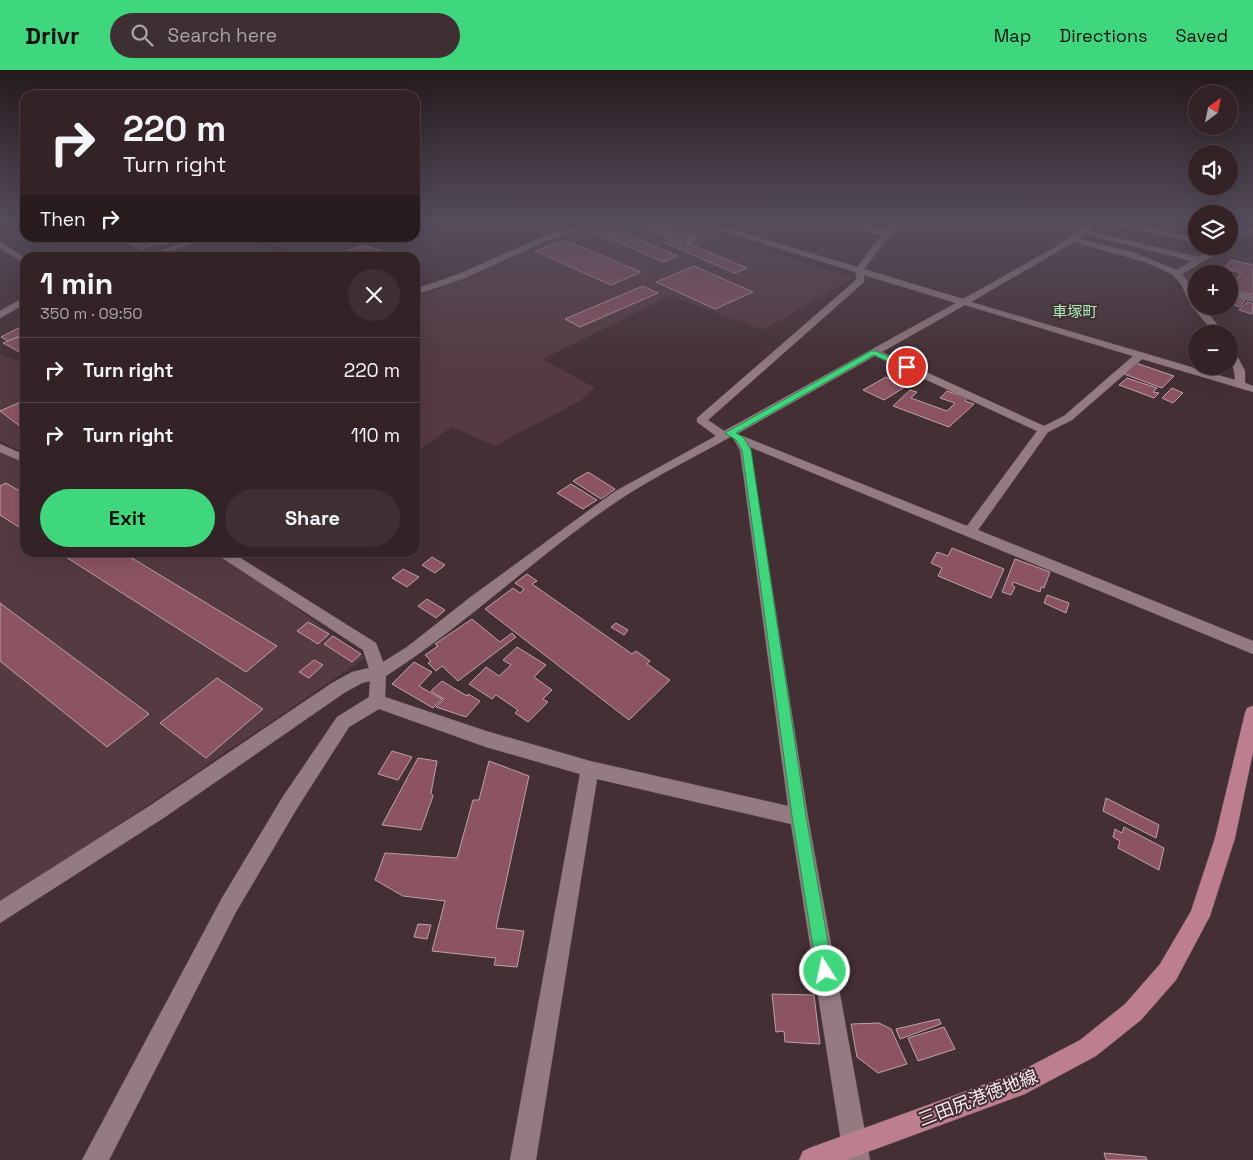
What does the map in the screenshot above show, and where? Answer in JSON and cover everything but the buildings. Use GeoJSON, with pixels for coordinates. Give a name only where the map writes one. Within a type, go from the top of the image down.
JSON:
{"type":"FeatureCollection","features":[{"type":"Feature","properties":{"kind":"main road","name":"三田尻港徳地線"},"geometry":{"type":"LineString","coordinates":[[812,1160],[855,1152],[1026,1082],[1088,1048],[1133,1012],[1168,972],[1200,916],[1226,838],[1253,713]]}},
{"type":"Feature","properties":{"kind":"street"},"geometry":{"type":"LineString","coordinates":[[420,291],[439,286],[477,271]]}},
{"type":"Feature","properties":{"kind":"street"},"geometry":{"type":"LineString","coordinates":[[859,271],[861,280],[701,420],[731,436],[1253,648]]}},
{"type":"Feature","properties":{"kind":"street"},"geometry":{"type":"LineString","coordinates":[[862,271],[1253,389]]}},
{"type":"Feature","properties":{"kind":"street"},"geometry":{"type":"LineString","coordinates":[[0,913],[158,811],[338,688],[358,677],[378,673],[413,651],[618,495],[731,436],[874,352],[1019,271]]}},
{"type":"Feature","properties":{"kind":"street"},"geometry":{"type":"LineString","coordinates":[[1170,271],[1183,280],[1188,289]]}},
{"type":"Feature","properties":{"kind":"street"},"geometry":{"type":"LineString","coordinates":[[1176,274],[1181,271]]}},
{"type":"Feature","properties":{"kind":"street"},"geometry":{"type":"LineString","coordinates":[[1183,280],[1188,282]]}},
{"type":"Feature","properties":{"kind":"street"},"geometry":{"type":"LineString","coordinates":[[1238,295],[1253,299]]}},
{"type":"Feature","properties":{"kind":"street"},"geometry":{"type":"LineString","coordinates":[[0,315],[20,303]]}},
{"type":"Feature","properties":{"kind":"street"},"geometry":{"type":"LineString","coordinates":[[1205,315],[1213,325]]}},
{"type":"Feature","properties":{"kind":"street"},"geometry":{"type":"LineString","coordinates":[[874,352],[1044,430]]}},
{"type":"Feature","properties":{"kind":"street"},"geometry":{"type":"LineString","coordinates":[[970,532],[1044,430],[1068,418],[1140,355]]}},
{"type":"Feature","properties":{"kind":"street"},"geometry":{"type":"LineString","coordinates":[[1238,367],[1240,371],[1240,385]]}},
{"type":"Feature","properties":{"kind":"street"},"geometry":{"type":"LineString","coordinates":[[731,436],[746,450],[799,816],[855,1152]]}},
{"type":"Feature","properties":{"kind":"street"},"geometry":{"type":"LineString","coordinates":[[0,448],[20,457]]}},
{"type":"Feature","properties":{"kind":"street"},"geometry":{"type":"LineString","coordinates":[[228,557],[321,614],[370,647],[378,673],[377,701]]}},
{"type":"Feature","properties":{"kind":"street"},"geometry":{"type":"LineString","coordinates":[[377,701],[486,739],[590,769],[799,816]]}},
{"type":"Feature","properties":{"kind":"street"},"geometry":{"type":"LineString","coordinates":[[95,1160],[229,905],[289,804],[343,722],[377,701]]}},
{"type":"Feature","properties":{"kind":"street"},"geometry":{"type":"LineString","coordinates":[[523,1160],[590,769]]}},
{"type":"Feature","properties":{"kind":"shaded area"},"geometry":{"type":"Polygon","coordinates":[[[483,271],[830,271],[853,278],[763,330],[671,296],[543,359],[595,388],[580,401],[495,446],[452,427],[420,449],[420,295],[483,271]]]}},
{"type":"Feature","properties":{"kind":"shaded area"},"geometry":{"type":"Polygon","coordinates":[[[0,354],[20,362],[20,451],[0,441],[0,354]]]}},
{"type":"Feature","properties":{"kind":"shaded area"},"geometry":{"type":"Polygon","coordinates":[[[0,448],[20,457],[20,557],[226,557],[365,658],[0,905],[0,448]]]}},
{"type":"Feature","properties":{"kind":"district","name":"車塚町"},"geometry":{"type":"Point","coordinates":[1075,312]}},
{"type":"Feature","properties":{"kind":"route"},"geometry":{"type":"LineString","coordinates":[[825,971],[799,816],[746,450],[740,439],[730,433],[874,352],[907,367]]}}]}
